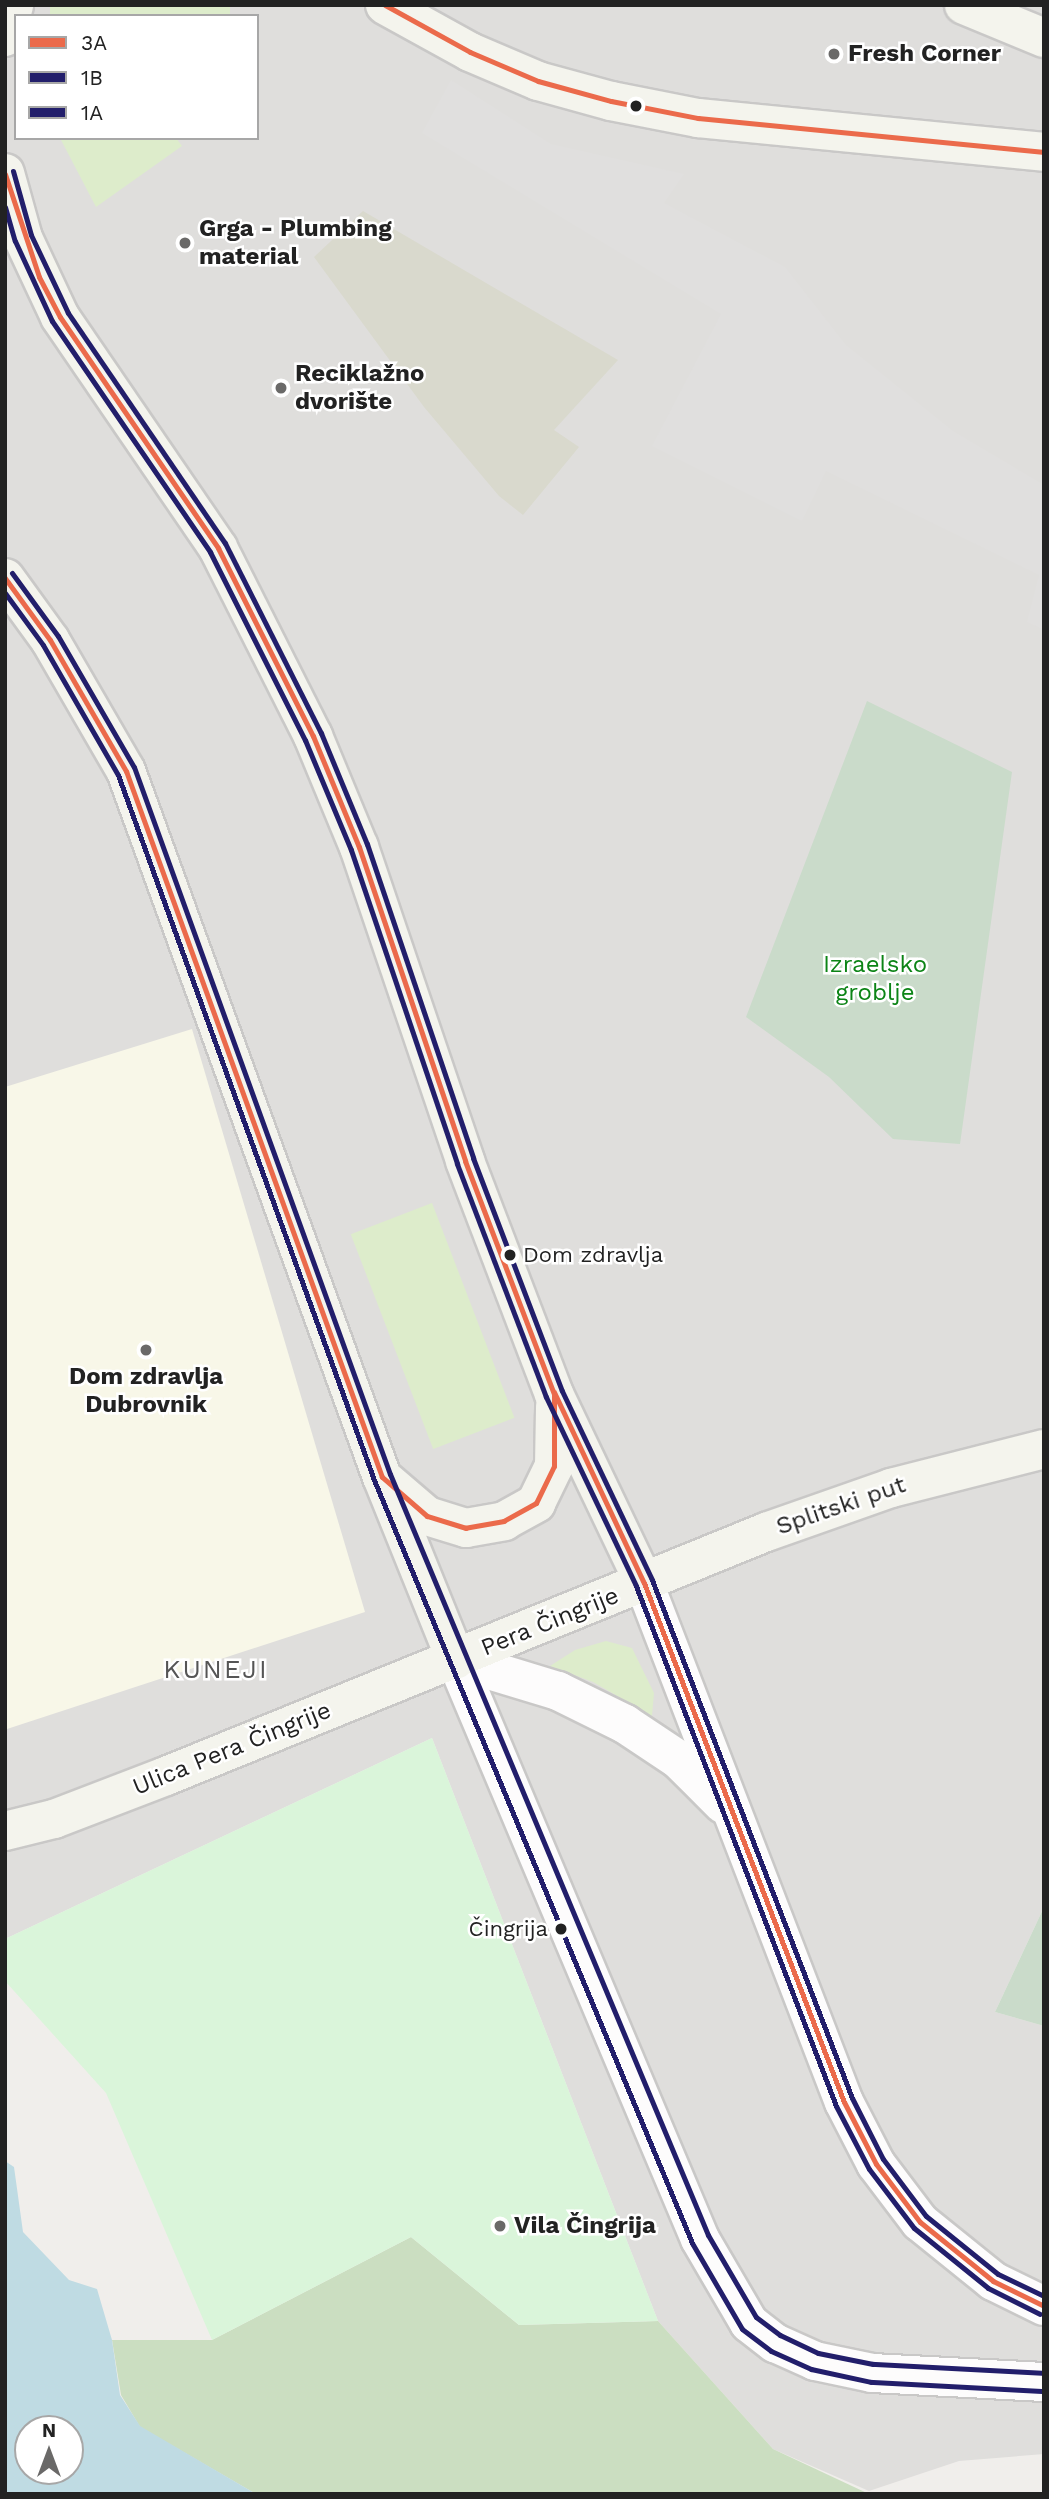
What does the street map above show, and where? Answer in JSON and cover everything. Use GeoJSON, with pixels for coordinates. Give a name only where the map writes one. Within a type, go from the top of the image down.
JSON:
{"type":"FeatureCollection","features":[{"type":"Feature","properties":{"kind":"main road"},"geometry":{"type":"LineString","coordinates":[[5,37],[14,5]]}},
{"type":"Feature","properties":{"kind":"main road"},"geometry":{"type":"LineString","coordinates":[[385,5],[470,52],[527,76],[611,101],[712,120],[1044,152]]}},
{"type":"Feature","properties":{"kind":"main road"},"geometry":{"type":"LineString","coordinates":[[964,5],[1044,38]]}},
{"type":"Feature","properties":{"kind":"main road"},"geometry":{"type":"LineString","coordinates":[[5,173],[23,238],[60,317],[218,548],[313,736],[359,847],[465,1161],[554,1394],[645,1583]]}},
{"type":"Feature","properties":{"kind":"main road"},"geometry":{"type":"LineString","coordinates":[[5,578],[50,640],[126,771],[382,1477],[456,1660]]}},
{"type":"Feature","properties":{"kind":"main road"},"geometry":{"type":"LineString","coordinates":[[382,1477],[428,1516],[466,1528],[504,1521],[536,1503],[554,1466],[554,1394]]}},
{"type":"Feature","properties":{"kind":"main road","name":"Splitski put"},"geometry":{"type":"LineString","coordinates":[[645,1583],[766,1532],[891,1488],[1044,1449]]}},
{"type":"Feature","properties":{"kind":"main road","name":"Pera Čingrije"},"geometry":{"type":"LineString","coordinates":[[456,1660],[645,1583]]}},
{"type":"Feature","properties":{"kind":"main road","name":"Ulica Pera Čingrije"},"geometry":{"type":"LineString","coordinates":[[5,1831],[54,1819],[456,1660]]}},
{"type":"Feature","properties":{"kind":"street"},"geometry":{"type":"LineString","coordinates":[[645,1583],[844,2102],[876,2164],[920,2222],[993,2281],[1044,2305]]}},
{"type":"Feature","properties":{"kind":"street"},"geometry":{"type":"LineString","coordinates":[[456,1660],[545,1687],[625,1724],[680,1760],[732,1813]]}},
{"type":"Feature","properties":{"kind":"street"},"geometry":{"type":"LineString","coordinates":[[456,1660],[700,2239],[749,2323],[775,2343],[815,2361],[872,2373],[1044,2382]]}},
{"type":"Feature","properties":{"kind":"shaded area"},"geometry":{"type":"Polygon","coordinates":[[[5,5],[1044,5],[1044,1907],[995,2012],[1044,2026],[1044,2454],[959,2461],[869,2491],[773,2449],[658,2321],[432,1738],[5,1939],[5,5]]]}},
{"type":"Feature","properties":{"kind":"shaded area"},"geometry":{"type":"Polygon","coordinates":[[[451,80],[551,144],[684,174],[664,203],[785,267],[846,345],[953,431],[1044,485],[1044,630],[1027,622],[1039,575],[826,471],[802,521],[652,446],[721,314],[422,133],[451,80]]]}},
{"type":"Feature","properties":{"kind":"shaded area"},"geometry":{"type":"Polygon","coordinates":[[[363,211],[618,360],[554,430],[579,447],[523,515],[499,496],[424,407],[314,257],[363,211]]]}},
{"type":"Feature","properties":{"kind":"shaded area","name":"Dom zdravlja Dubrovnik"},"geometry":{"type":"Polygon","coordinates":[[[192,1029],[365,1612],[7,1729],[5,1087],[192,1029]]]}},
{"type":"Feature","properties":{"kind":"green space"},"geometry":{"type":"Polygon","coordinates":[[[50,5],[230,5],[230,14],[50,14],[50,5]]]}},
{"type":"Feature","properties":{"kind":"green space"},"geometry":{"type":"Polygon","coordinates":[[[61,140],[178,140],[182,146],[96,207],[61,140]]]}},
{"type":"Feature","properties":{"kind":"green space","name":"Izraelsko groblje"},"geometry":{"type":"Polygon","coordinates":[[[867,701],[1012,772],[960,1144],[893,1139],[829,1077],[746,1017],[867,701]]]}},
{"type":"Feature","properties":{"kind":"green space"},"geometry":{"type":"Polygon","coordinates":[[[432,1203],[514,1418],[433,1449],[351,1234],[432,1203]]]}},
{"type":"Feature","properties":{"kind":"green space"},"geometry":{"type":"Polygon","coordinates":[[[606,1641],[632,1648],[654,1693],[652,1716],[593,1682],[550,1666],[575,1650],[606,1641]]]}},
{"type":"Feature","properties":{"kind":"green space"},"geometry":{"type":"Polygon","coordinates":[[[432,1738],[658,2321],[519,2325],[411,2237],[212,2340],[106,2093],[5,1981],[5,1939],[432,1738]]]}},
{"type":"Feature","properties":{"kind":"green space"},"geometry":{"type":"Polygon","coordinates":[[[1044,1907],[1044,2026],[995,2012],[1044,1907]]]}},
{"type":"Feature","properties":{"kind":"green space"},"geometry":{"type":"Polygon","coordinates":[[[411,2237],[519,2325],[658,2321],[773,2449],[869,2494],[256,2494],[140,2427],[121,2395],[112,2340],[212,2340],[411,2237]]]}},
{"type":"Feature","properties":{"kind":"water"},"geometry":{"type":"Polygon","coordinates":[[[5,2161],[14,2167],[23,2232],[69,2280],[97,2289],[112,2340],[120,2395],[140,2426],[256,2494],[5,2494],[5,2161]]]}},
{"type":"Feature","properties":{"kind":"transit line","name":"3A"},"geometry":{"type":"LineString","coordinates":[[385,5],[470,52],[538,81],[611,101],[698,118],[1044,152]]}},
{"type":"Feature","properties":{"kind":"transit line","name":"1A"},"geometry":{"type":"LineString","coordinates":[[13,171],[31,235],[68,313],[225,543],[321,733],[367,844],[473,1158],[562,1391],[652,1580],[852,2098],[883,2159],[926,2216],[998,2274],[1044,2296]]}},
{"type":"Feature","properties":{"kind":"transit line","name":"3A"},"geometry":{"type":"LineString","coordinates":[[5,174],[39,277],[60,317],[218,548],[313,736],[359,847],[465,1161],[554,1394],[554,1466],[536,1503],[504,1521],[466,1528],[427,1516],[382,1477],[126,771],[50,640],[5,578]]}},
{"type":"Feature","properties":{"kind":"transit line","name":"1B"},"geometry":{"type":"LineString","coordinates":[[5,207],[15,241],[52,321],[210,552],[305,740],[351,850],[457,1164],[546,1397],[636,1586],[836,2106],[869,2169],[914,2228],[988,2288],[1040,2314]]}},
{"type":"Feature","properties":{"kind":"transit line","name":"1A"},"geometry":{"type":"LineString","coordinates":[[12,573],[58,636],[134,767],[390,1474],[708,2235],[756,2317],[780,2335],[818,2353],[873,2364],[1044,2373]]}},
{"type":"Feature","properties":{"kind":"transit line","name":"1B"},"geometry":{"type":"LineString","coordinates":[[5,593],[43,645],[118,775],[374,1480],[692,2243],[742,2329],[771,2351],[811,2369],[871,2382],[1044,2391]]}},
{"type":"Feature","properties":{"kind":"transit line","name":"3A"},"geometry":{"type":"LineString","coordinates":[[554,1392],[644,1583],[844,2102],[876,2164],[920,2222],[993,2281],[1044,2306]]}},
{"type":"Feature","properties":{"kind":"place","name":"Fresh Corner"},"geometry":{"type":"Point","coordinates":[834,54]}},
{"type":"Feature","properties":{"kind":"place","name":"Grga - Plumbing material"},"geometry":{"type":"Point","coordinates":[185,243]}},
{"type":"Feature","properties":{"kind":"place","name":"Reciklažno dvorište"},"geometry":{"type":"Point","coordinates":[281,388]}},
{"type":"Feature","properties":{"kind":"place","name":"Dom zdravlja"},"geometry":{"type":"Point","coordinates":[510,1255]}},
{"type":"Feature","properties":{"kind":"place","name":"Dom zdravlja Dubrovnik"},"geometry":{"type":"Point","coordinates":[146,1350]}},
{"type":"Feature","properties":{"kind":"place","name":"Čingrija"},"geometry":{"type":"Point","coordinates":[561,1929]}},
{"type":"Feature","properties":{"kind":"place","name":"Vila Čingrija"},"geometry":{"type":"Point","coordinates":[500,2226]}},
{"type":"Feature","properties":{"kind":"district","name":"KUNEJI"},"geometry":{"type":"Point","coordinates":[216,1670]}}]}
